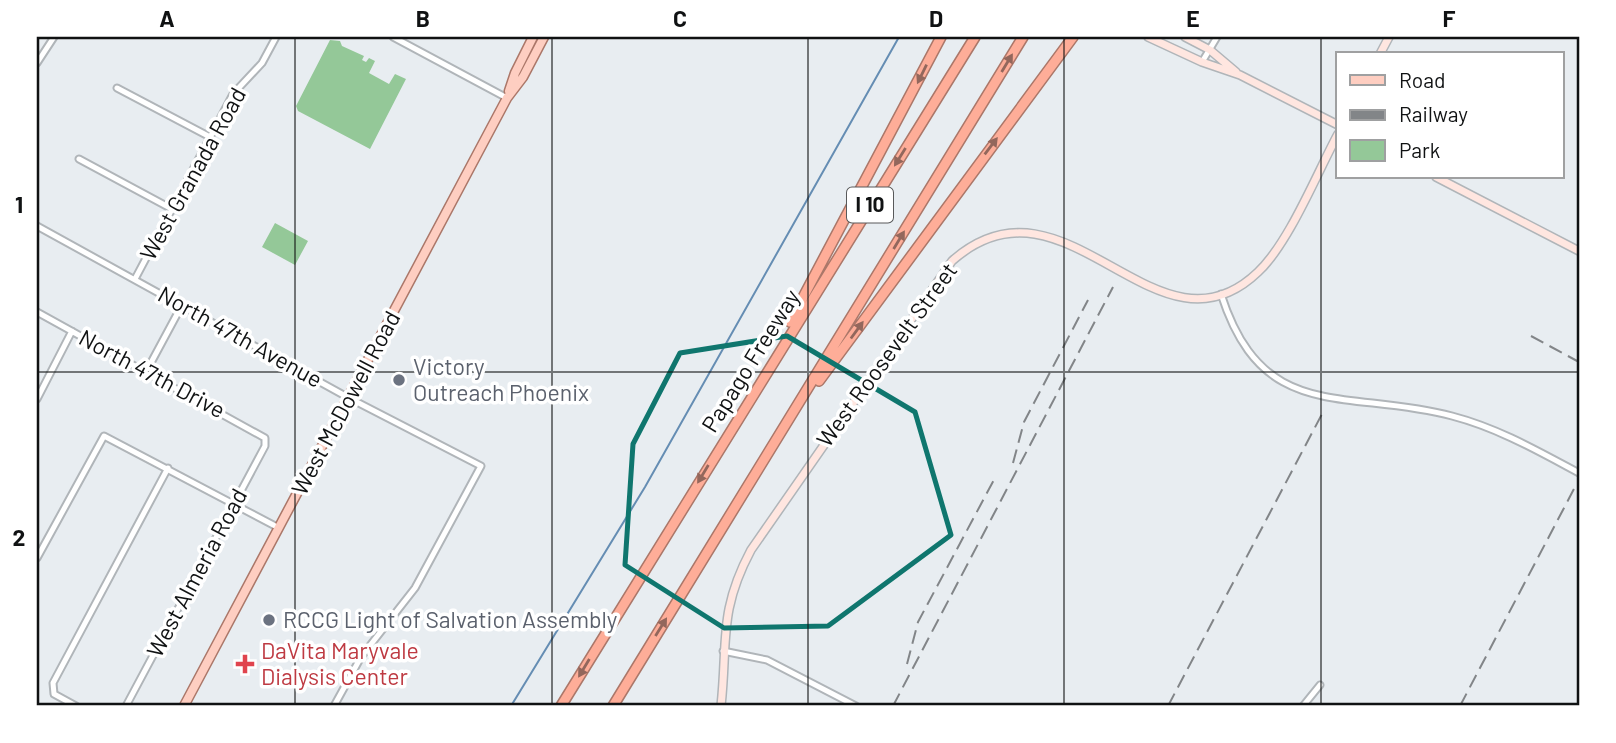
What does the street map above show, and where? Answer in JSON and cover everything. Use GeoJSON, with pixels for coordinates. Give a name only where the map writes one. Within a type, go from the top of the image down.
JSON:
{"type":"FeatureCollection","features":[{"type":"Feature","properties":{"kind":"highway"},"geometry":{"type":"LineString","coordinates":[[764,374],[941,37]]}},
{"type":"Feature","properties":{"kind":"highway","name":"Papago Freeway"},"geometry":{"type":"LineString","coordinates":[[562,704],[975,37]]}},
{"type":"Feature","properties":{"kind":"highway","name":"I 10"},"geometry":{"type":"LineString","coordinates":[[613,706],[1023,37]]}},
{"type":"Feature","properties":{"kind":"highway"},"geometry":{"type":"LineString","coordinates":[[787,424],[1073,37]]}},
{"type":"Feature","properties":{"kind":"main road","name":"West McDowell Road"},"geometry":{"type":"LineString","coordinates":[[507,98],[514,73],[533,37]]}},
{"type":"Feature","properties":{"kind":"main road","name":"West McDowell Road"},"geometry":{"type":"LineString","coordinates":[[184,706],[507,98],[523,77],[544,37]]}},
{"type":"Feature","properties":{"kind":"street"},"geometry":{"type":"LineString","coordinates":[[37,63],[54,37]]}},
{"type":"Feature","properties":{"kind":"street","name":"West Granada Road"},"geometry":{"type":"LineString","coordinates":[[135,279],[233,94],[262,62],[276,37]]}},
{"type":"Feature","properties":{"kind":"street"},"geometry":{"type":"LineString","coordinates":[[393,37],[507,98]]}},
{"type":"Feature","properties":{"kind":"street"},"geometry":{"type":"LineString","coordinates":[[1149,37],[1202,62],[1240,75],[1336,124]]}},
{"type":"Feature","properties":{"kind":"street"},"geometry":{"type":"LineString","coordinates":[[1185,37],[1210,50],[1240,75]]}},
{"type":"Feature","properties":{"kind":"street"},"geometry":{"type":"LineString","coordinates":[[1202,62],[1217,37]]}},
{"type":"Feature","properties":{"kind":"street"},"geometry":{"type":"LineString","coordinates":[[117,88],[210,137]]}},
{"type":"Feature","properties":{"kind":"street","name":"West Roosevelt Street"},"geometry":{"type":"LineString","coordinates":[[721,706],[729,600],[751,550],[943,274],[962,253],[992,235],[1033,231],[1065,243],[1155,290],[1188,298],[1221,294],[1247,281],[1268,261],[1336,138]]}},
{"type":"Feature","properties":{"kind":"street"},"geometry":{"type":"LineString","coordinates":[[79,159],[172,209]]}},
{"type":"Feature","properties":{"kind":"street"},"geometry":{"type":"LineString","coordinates":[[1438,178],[1579,251]]}},
{"type":"Feature","properties":{"kind":"street","name":"North 47th Avenue"},"geometry":{"type":"LineString","coordinates":[[37,226],[349,398],[481,466],[415,588],[361,657],[334,706]]}},
{"type":"Feature","properties":{"kind":"street"},"geometry":{"type":"LineString","coordinates":[[1221,294],[1231,326],[1245,349],[1258,365],[1295,389],[1316,396],[1423,409],[1477,423],[1579,473]]}},
{"type":"Feature","properties":{"kind":"street"},"geometry":{"type":"LineString","coordinates":[[146,372],[182,305]]}},
{"type":"Feature","properties":{"kind":"street","name":"North 47th Drive"},"geometry":{"type":"LineString","coordinates":[[37,312],[265,438]]}},
{"type":"Feature","properties":{"kind":"street"},"geometry":{"type":"LineString","coordinates":[[37,398],[72,331]]}},
{"type":"Feature","properties":{"kind":"street"},"geometry":{"type":"LineString","coordinates":[[37,558],[104,436],[279,528]]}},
{"type":"Feature","properties":{"kind":"street","name":"West Almeria Road"},"geometry":{"type":"LineString","coordinates":[[126,706],[265,446],[265,438]]}},
{"type":"Feature","properties":{"kind":"street"},"geometry":{"type":"LineString","coordinates":[[76,706],[51,690],[168,468]]}},
{"type":"Feature","properties":{"kind":"street"},"geometry":{"type":"LineString","coordinates":[[723,652],[767,660],[856,706]]}},
{"type":"Feature","properties":{"kind":"street"},"geometry":{"type":"LineString","coordinates":[[1303,706],[1320,685]]}},
{"type":"Feature","properties":{"kind":"highlighted area"},"geometry":{"type":"Polygon","coordinates":[[[787,336],[915,412],[951,535],[828,626],[724,628],[625,565],[633,444],[680,353],[787,336]]]}},
{"type":"Feature","properties":{"kind":"green space"},"geometry":{"type":"Polygon","coordinates":[[[330,40],[340,41],[342,46],[364,56],[362,60],[366,62],[369,58],[375,61],[369,73],[389,84],[395,74],[406,79],[370,149],[298,111],[296,106],[330,40]]]}},
{"type":"Feature","properties":{"kind":"green space"},"geometry":{"type":"Polygon","coordinates":[[[275,223],[308,241],[295,265],[262,247],[275,223]]]}},
{"type":"Feature","properties":{"kind":"waterway"},"geometry":{"type":"LineString","coordinates":[[511,706],[645,487],[899,37]]}},
{"type":"Feature","properties":{"kind":"railway"},"geometry":{"type":"LineString","coordinates":[[893,706],[1113,287]]}},
{"type":"Feature","properties":{"kind":"railway"},"geometry":{"type":"LineString","coordinates":[[1013,463],[1024,422],[1088,300]]}},
{"type":"Feature","properties":{"kind":"railway"},"geometry":{"type":"LineString","coordinates":[[1531,336],[1579,362]]}},
{"type":"Feature","properties":{"kind":"railway"},"geometry":{"type":"LineString","coordinates":[[1168,706],[1322,414]]}},
{"type":"Feature","properties":{"kind":"railway"},"geometry":{"type":"LineString","coordinates":[[907,664],[918,622],[996,476]]}},
{"type":"Feature","properties":{"kind":"railway"},"geometry":{"type":"LineString","coordinates":[[1460,706],[1575,487]]}},
{"type":"Feature","properties":{"kind":"place","name":"Victory Outreach Phoenix"},"geometry":{"type":"Point","coordinates":[399,380]}},
{"type":"Feature","properties":{"kind":"place","name":"RCCG Light of Salvation Assembly"},"geometry":{"type":"Point","coordinates":[269,620]}},
{"type":"Feature","properties":{"kind":"place","name":"DaVita Maryvale Dialysis Center"},"geometry":{"type":"Point","coordinates":[245,664]}}]}
